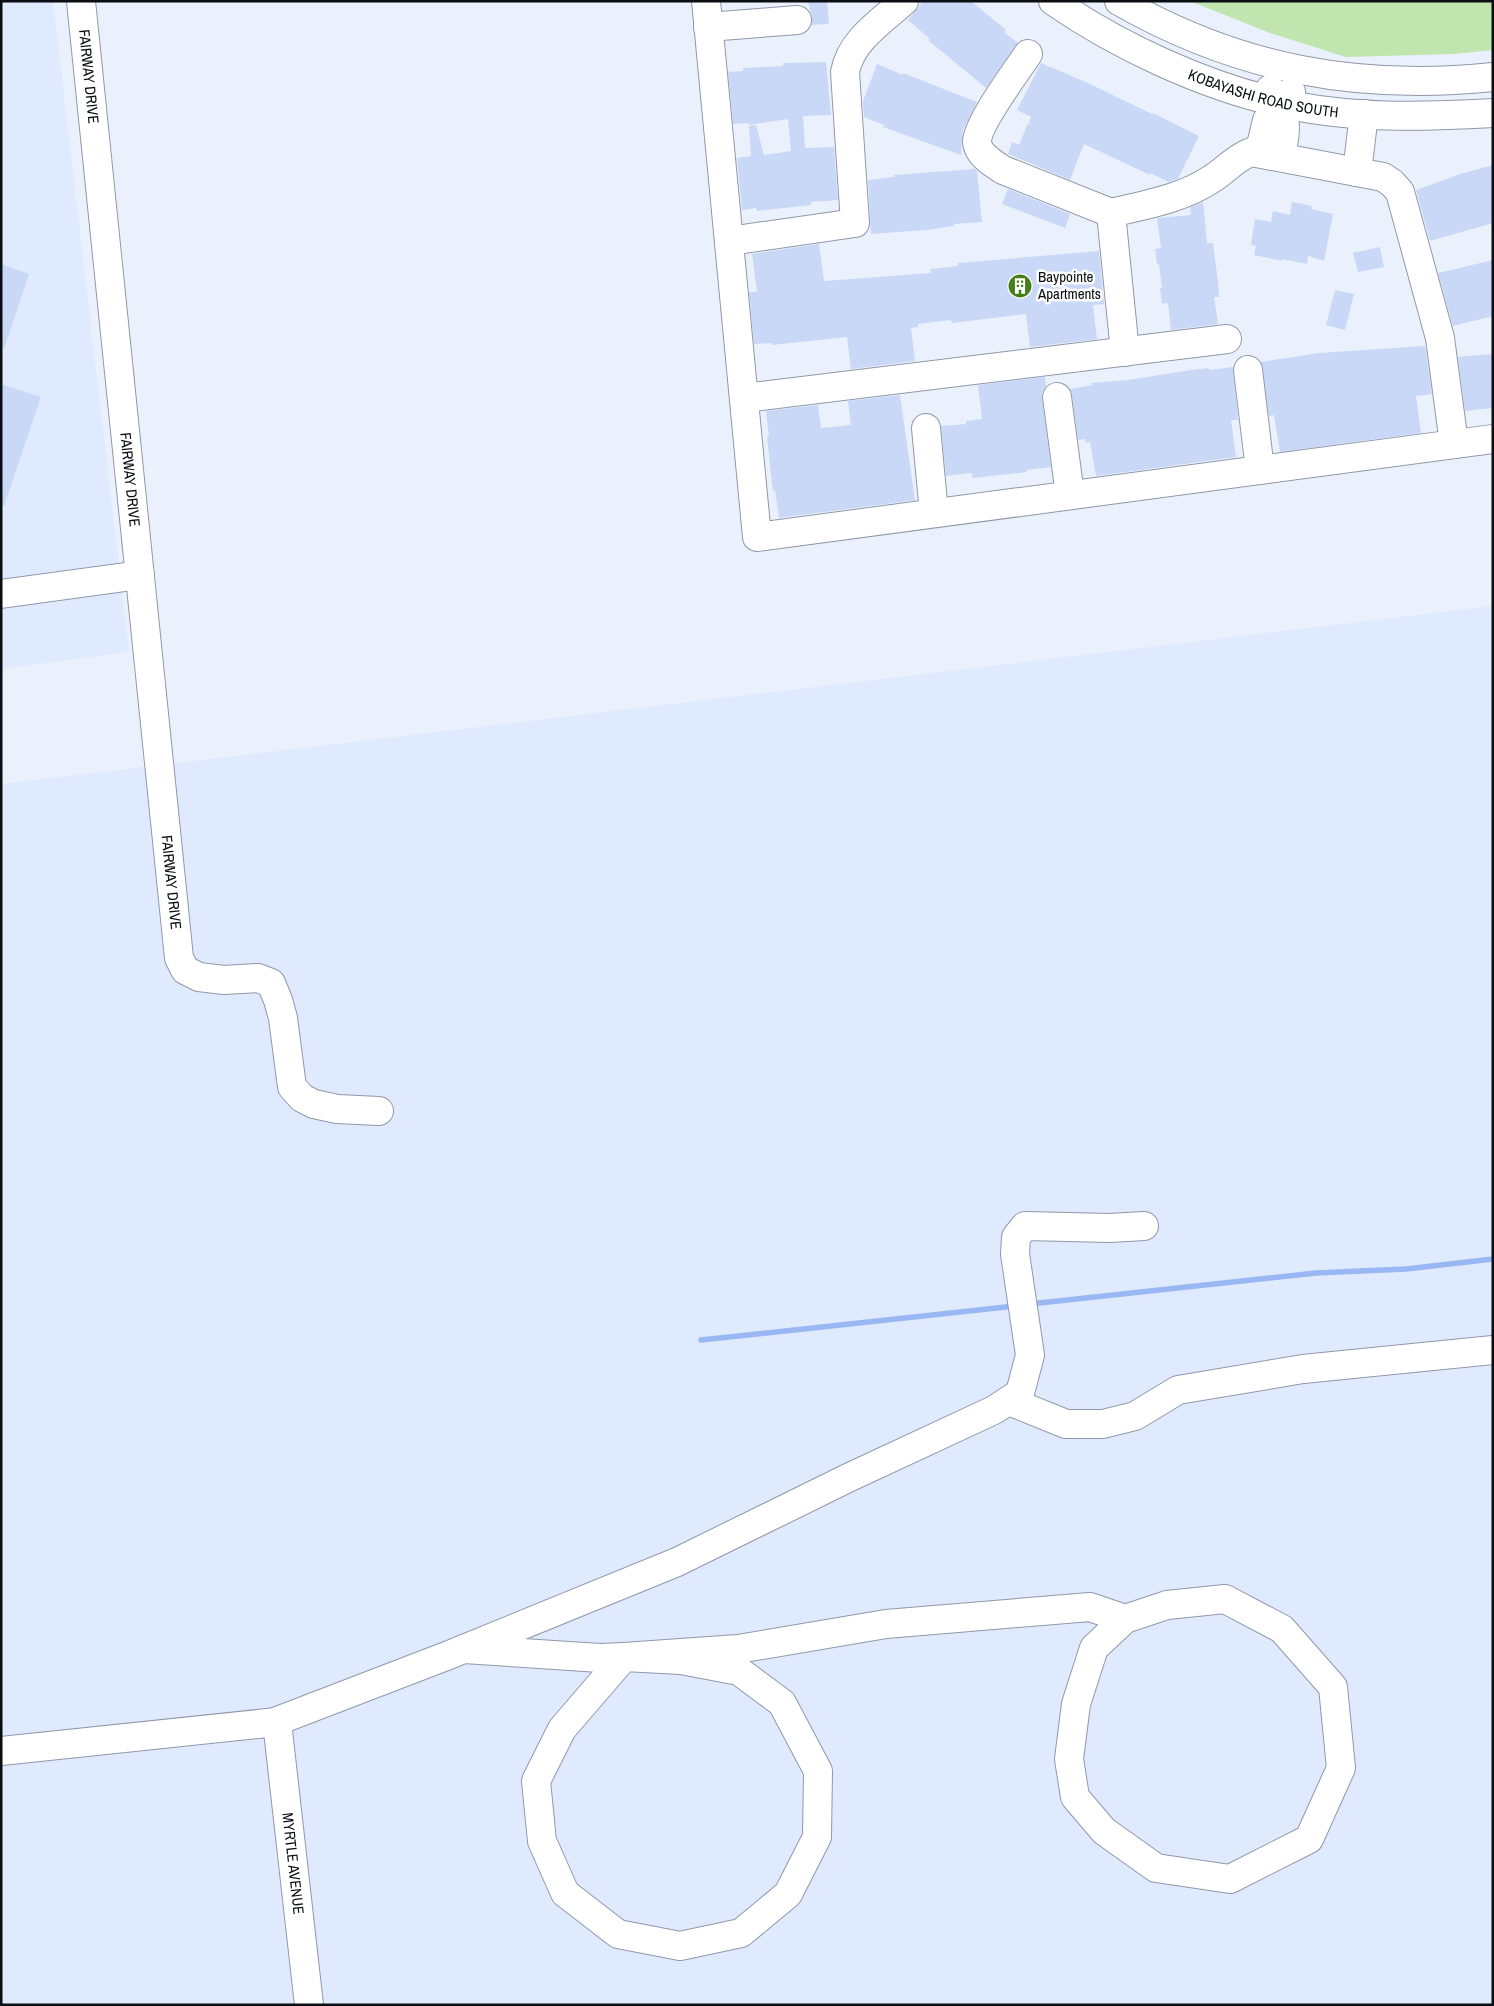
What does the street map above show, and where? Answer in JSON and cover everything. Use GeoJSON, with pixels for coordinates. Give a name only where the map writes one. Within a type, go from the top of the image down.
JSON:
{"type":"FeatureCollection","features":[{"type":"Feature","properties":{"kind":"street","name":"FAIRWAY DRIVE"},"geometry":{"type":"LineString","coordinates":[[81,1],[179,958],[185,970],[199,977],[224,980],[258,978],[271,983],[283,1018],[292,1087],[302,1098],[314,1104],[337,1109],[379,1111]]}},
{"type":"Feature","properties":{"kind":"street"},"geometry":{"type":"LineString","coordinates":[[729,241],[855,222],[845,72],[848,59],[857,45],[878,23],[904,1]]}},
{"type":"Feature","properties":{"kind":"street","name":"KOBAYASHI ROAD SOUTH"},"geometry":{"type":"LineString","coordinates":[[1053,1],[1108,35],[1149,56],[1205,79],[1280,103],[1364,114],[1408,117],[1493,113]]}},
{"type":"Feature","properties":{"kind":"street","name":"KOBAYASHI ROAD SOUTH"},"geometry":{"type":"LineString","coordinates":[[1119,1],[1201,40],[1241,55],[1287,68],[1328,76],[1409,82],[1493,76]]}},
{"type":"Feature","properties":{"kind":"street"},"geometry":{"type":"LineString","coordinates":[[797,20],[707,14],[757,537],[1493,439]]}},
{"type":"Feature","properties":{"kind":"street"},"geometry":{"type":"LineString","coordinates":[[1201,40],[1212,54],[1258,74],[1280,103]]}},
{"type":"Feature","properties":{"kind":"street"},"geometry":{"type":"LineString","coordinates":[[1028,54],[983,123],[977,142],[981,152],[1003,170],[1111,213],[1181,195],[1211,180],[1239,156],[1251,152],[1383,177],[1392,183],[1400,192],[1440,338],[1454,444]]}},
{"type":"Feature","properties":{"kind":"street"},"geometry":{"type":"LineString","coordinates":[[1269,155],[1262,141],[1267,120],[1294,88],[1305,84],[1355,92],[1409,82]]}},
{"type":"Feature","properties":{"kind":"street"},"geometry":{"type":"LineString","coordinates":[[1357,172],[1364,114]]}},
{"type":"Feature","properties":{"kind":"street"},"geometry":{"type":"LineString","coordinates":[[1111,213],[1125,352]]}},
{"type":"Feature","properties":{"kind":"street"},"geometry":{"type":"LineString","coordinates":[[744,398],[1227,339]]}},
{"type":"Feature","properties":{"kind":"street"},"geometry":{"type":"LineString","coordinates":[[1248,370],[1260,470]]}},
{"type":"Feature","properties":{"kind":"street"},"geometry":{"type":"LineString","coordinates":[[1057,397],[1070,495]]}},
{"type":"Feature","properties":{"kind":"street"},"geometry":{"type":"LineString","coordinates":[[926,428],[934,513]]}},
{"type":"Feature","properties":{"kind":"street"},"geometry":{"type":"LineString","coordinates":[[1,594],[140,575]]}},
{"type":"Feature","properties":{"kind":"street"},"geometry":{"type":"LineString","coordinates":[[1,1751],[274,1722],[464,1649],[677,1562],[850,1476],[994,1410],[1020,1393],[1030,1355],[1015,1254],[1016,1237],[1025,1226],[1110,1228],[1144,1226]]}},
{"type":"Feature","properties":{"kind":"street"},"geometry":{"type":"LineString","coordinates":[[1009,1401],[1066,1424],[1103,1424],[1135,1416],[1178,1390],[1303,1369],[1493,1350]]}},
{"type":"Feature","properties":{"kind":"street"},"geometry":{"type":"LineString","coordinates":[[464,1649],[600,1658],[624,1657],[738,1649],[886,1624],[1090,1607],[1125,1619],[1167,1605],[1225,1599],[1282,1629],[1333,1687],[1341,1768],[1309,1839],[1230,1879],[1156,1868],[1104,1831],[1075,1798],[1069,1759],[1076,1704],[1094,1648],[1125,1619]]}},
{"type":"Feature","properties":{"kind":"street"},"geometry":{"type":"LineString","coordinates":[[624,1657],[681,1660],[739,1671],[782,1703],[818,1771],[817,1837],[788,1894],[741,1933],[680,1946],[618,1934],[566,1893],[542,1840],[536,1781],[562,1730],[624,1657]]}},
{"type":"Feature","properties":{"kind":"street","name":"MYRTLE AVENUE"},"geometry":{"type":"LineString","coordinates":[[274,1722],[309,2005]]}},
{"type":"Feature","properties":{"kind":"shaded area"},"geometry":{"type":"Polygon","coordinates":[[[1,1],[53,1],[129,652],[1,669],[1,514],[41,397],[1,384],[1,357],[29,274],[1,264],[1,1]]]}},
{"type":"Feature","properties":{"kind":"shaded area"},"geometry":{"type":"Polygon","coordinates":[[[1493,606],[1493,2005],[1,2005],[1,784],[1493,606]]]}},
{"type":"Feature","properties":{"kind":"green space"},"geometry":{"type":"Polygon","coordinates":[[[1190,1],[1493,1],[1493,50],[1454,54],[1346,57],[1270,33],[1190,1]]]}},
{"type":"Feature","properties":{"kind":"building"},"geometry":{"type":"Polygon","coordinates":[[[808,1],[827,1],[829,24],[811,25],[812,18],[808,1]]]}},
{"type":"Feature","properties":{"kind":"building"},"geometry":{"type":"Polygon","coordinates":[[[923,1],[971,1],[1006,30],[1004,32],[1018,43],[986,88],[928,40],[930,39],[908,20],[923,1]]]}},
{"type":"Feature","properties":{"kind":"building"},"geometry":{"type":"Polygon","coordinates":[[[826,62],[831,115],[803,116],[805,148],[834,147],[838,200],[811,202],[811,205],[757,211],[756,208],[742,210],[737,158],[751,156],[749,126],[756,125],[764,155],[791,151],[788,119],[749,125],[748,123],[733,124],[728,72],[743,71],[743,68],[783,66],[783,63],[826,62]]]}},
{"type":"Feature","properties":{"kind":"building"},"geometry":{"type":"Polygon","coordinates":[[[1041,63],[1153,113],[1199,136],[1178,179],[1169,182],[1150,173],[1150,175],[1084,144],[1070,180],[1008,154],[1012,142],[1019,145],[1028,123],[1033,125],[1029,122],[1031,117],[1017,110],[1041,63]]]}},
{"type":"Feature","properties":{"kind":"building"},"geometry":{"type":"Polygon","coordinates":[[[877,64],[977,102],[963,130],[961,155],[883,127],[884,125],[864,117],[863,101],[877,64]]]}},
{"type":"Feature","properties":{"kind":"building"},"geometry":{"type":"Polygon","coordinates":[[[1493,165],[1493,223],[1430,241],[1416,190],[1460,174],[1493,165]]]}},
{"type":"Feature","properties":{"kind":"building"},"geometry":{"type":"Polygon","coordinates":[[[975,169],[977,171],[982,222],[954,224],[954,226],[926,230],[871,234],[868,180],[894,177],[894,175],[975,169]]]}},
{"type":"Feature","properties":{"kind":"building"},"geometry":{"type":"Polygon","coordinates":[[[1008,189],[1070,214],[1065,228],[1002,204],[1008,189]]]}},
{"type":"Feature","properties":{"kind":"building"},"geometry":{"type":"Polygon","coordinates":[[[1203,202],[1207,243],[1213,243],[1218,282],[1219,297],[1214,297],[1218,324],[1171,330],[1168,303],[1162,304],[1159,264],[1157,264],[1155,249],[1161,248],[1157,218],[1191,215],[1190,207],[1203,202]]]}},
{"type":"Feature","properties":{"kind":"building"},"geometry":{"type":"Polygon","coordinates":[[[1292,202],[1312,206],[1311,209],[1333,214],[1324,261],[1308,256],[1307,264],[1254,255],[1256,246],[1251,245],[1255,219],[1271,222],[1273,211],[1290,215],[1292,202]]]}},
{"type":"Feature","properties":{"kind":"building"},"geometry":{"type":"Polygon","coordinates":[[[819,244],[824,281],[931,273],[930,269],[958,266],[958,263],[1099,251],[1104,304],[1093,305],[1097,339],[1030,347],[1026,314],[952,323],[951,320],[918,324],[918,327],[911,328],[915,361],[851,369],[847,337],[772,345],[772,343],[754,344],[749,292],[757,292],[752,254],[819,244]]]}},
{"type":"Feature","properties":{"kind":"building"},"geometry":{"type":"Polygon","coordinates":[[[1380,247],[1384,267],[1358,272],[1353,253],[1380,247]]]}},
{"type":"Feature","properties":{"kind":"building"},"geometry":{"type":"Polygon","coordinates":[[[1493,260],[1493,316],[1453,326],[1438,273],[1493,260]]]}},
{"type":"Feature","properties":{"kind":"building"},"geometry":{"type":"Polygon","coordinates":[[[1,264],[29,274],[4,349],[1,348],[1,264]]]}},
{"type":"Feature","properties":{"kind":"building"},"geometry":{"type":"Polygon","coordinates":[[[1335,290],[1354,294],[1345,330],[1326,325],[1335,290]]]}},
{"type":"Feature","properties":{"kind":"building"},"geometry":{"type":"Polygon","coordinates":[[[1425,346],[1432,394],[1416,396],[1421,433],[1280,452],[1274,415],[1269,416],[1261,362],[1319,353],[1425,346]]]}},
{"type":"Feature","properties":{"kind":"building"},"geometry":{"type":"Polygon","coordinates":[[[1493,354],[1493,408],[1465,411],[1458,357],[1493,354]]]}},
{"type":"Feature","properties":{"kind":"building"},"geometry":{"type":"Polygon","coordinates":[[[1233,367],[1238,420],[1231,420],[1236,457],[1096,476],[1090,442],[1086,443],[1085,439],[1078,440],[1070,389],[1092,385],[1091,383],[1128,380],[1191,370],[1233,367]]]}},
{"type":"Feature","properties":{"kind":"building"},"geometry":{"type":"Polygon","coordinates":[[[1045,377],[1046,387],[1042,392],[1042,399],[1051,467],[1026,470],[1027,472],[972,478],[972,473],[946,476],[941,426],[966,424],[966,421],[982,419],[978,385],[1045,377]]]}},
{"type":"Feature","properties":{"kind":"building"},"geometry":{"type":"Polygon","coordinates":[[[1,384],[41,397],[4,506],[1,505],[1,384]]]}},
{"type":"Feature","properties":{"kind":"building"},"geometry":{"type":"Polygon","coordinates":[[[900,395],[915,500],[779,518],[775,490],[773,491],[766,411],[818,405],[821,428],[851,425],[848,401],[900,395]]]}},
{"type":"Feature","properties":{"kind":"waterway"},"geometry":{"type":"LineString","coordinates":[[1030,1304],[1316,1273],[1406,1269],[1493,1259]]}},
{"type":"Feature","properties":{"kind":"waterway"},"geometry":{"type":"LineString","coordinates":[[701,1340],[1015,1306]]}},
{"type":"Feature","properties":{"kind":"place","name":"Baypointe Apartments"},"geometry":{"type":"Point","coordinates":[1020,286]}}]}
